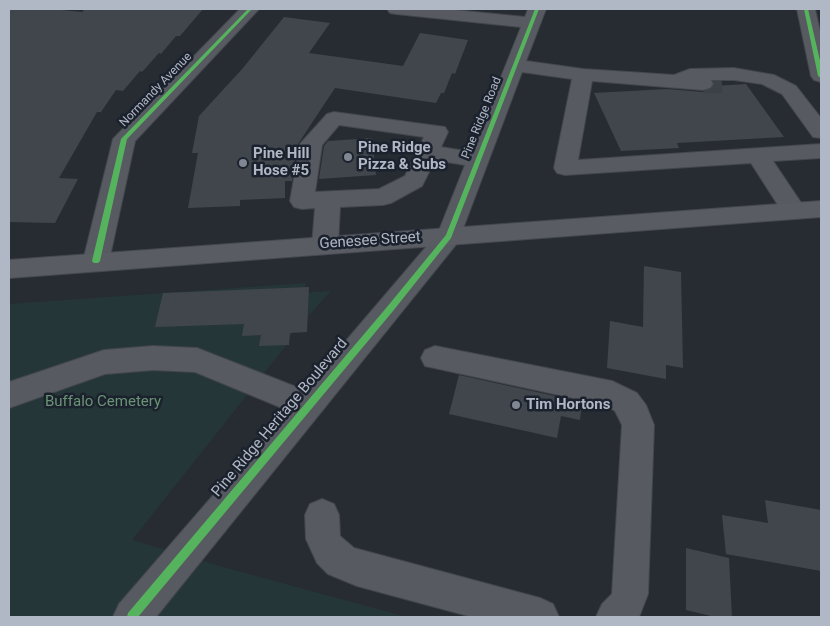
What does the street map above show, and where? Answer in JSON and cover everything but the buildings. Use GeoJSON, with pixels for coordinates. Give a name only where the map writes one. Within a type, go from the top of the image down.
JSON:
{"type":"FeatureCollection","features":[{"type":"Feature","properties":{"kind":"main road","name":"Genesee Street"},"geometry":{"type":"LineString","coordinates":[[9,269],[96,261],[821,209]]}},
{"type":"Feature","properties":{"kind":"street","name":"Normandy Avenue"},"geometry":{"type":"LineString","coordinates":[[96,261],[124,139],[250,9]]}},
{"type":"Feature","properties":{"kind":"street"},"geometry":{"type":"LineString","coordinates":[[396,9],[534,16]]}},
{"type":"Feature","properties":{"kind":"street"},"geometry":{"type":"LineString","coordinates":[[806,9],[821,76]]}},
{"type":"Feature","properties":{"kind":"street","name":"Pine Ridge Road"},"geometry":{"type":"LineString","coordinates":[[449,236],[534,16]]}},
{"type":"Feature","properties":{"kind":"street"},"geometry":{"type":"LineString","coordinates":[[515,65],[583,75],[703,84]]}},
{"type":"Feature","properties":{"kind":"street"},"geometry":{"type":"LineString","coordinates":[[583,75],[565,168],[819,150],[789,90],[766,78],[750,75],[690,75],[671,81]]}},
{"type":"Feature","properties":{"kind":"street"},"geometry":{"type":"LineString","coordinates":[[729,83],[750,75]]}},
{"type":"Feature","properties":{"kind":"street"},"geometry":{"type":"LineString","coordinates":[[334,118],[437,132],[428,152],[414,181],[383,197],[302,201],[311,144],[334,118]]}},
{"type":"Feature","properties":{"kind":"street"},"geometry":{"type":"LineString","coordinates":[[428,152],[478,160]]}},
{"type":"Feature","properties":{"kind":"street"},"geometry":{"type":"LineString","coordinates":[[757,155],[794,210]]}},
{"type":"Feature","properties":{"kind":"street"},"geometry":{"type":"LineString","coordinates":[[325,245],[328,200]]}},
{"type":"Feature","properties":{"kind":"street","name":"Pine Ridge Heritage Boulevard"},"geometry":{"type":"LineString","coordinates":[[132,617],[449,236]]}},
{"type":"Feature","properties":{"kind":"street"},"geometry":{"type":"LineString","coordinates":[[9,396],[104,362],[153,358],[197,360],[309,405]]}},
{"type":"Feature","properties":{"kind":"street"},"geometry":{"type":"LineString","coordinates":[[435,358],[612,394],[626,402],[635,414],[638,426],[630,594],[624,609],[615,617]]}},
{"type":"Feature","properties":{"kind":"street"},"geometry":{"type":"LineString","coordinates":[[322,515],[324,539],[329,550],[341,561],[357,568],[540,617]]}},
{"type":"Feature","properties":{"kind":"green space","name":"Buffalo Cemetery"},"geometry":{"type":"Polygon","coordinates":[[[306,283],[303,293],[331,291],[290,336],[288,343],[132,540],[230,569],[407,617],[9,617],[9,304],[306,283]]]}},
{"type":"Feature","properties":{"kind":"tunnel"},"geometry":{"type":"LineString","coordinates":[[703,84],[729,83]]}},
{"type":"Feature","properties":{"kind":"cycle path"},"geometry":{"type":"LineString","coordinates":[[96,261],[124,139],[250,9]]}},
{"type":"Feature","properties":{"kind":"cycle path"},"geometry":{"type":"LineString","coordinates":[[132,617],[449,236],[537,9]]}},
{"type":"Feature","properties":{"kind":"cycle path"},"geometry":{"type":"LineString","coordinates":[[806,9],[821,76]]}},
{"type":"Feature","properties":{"kind":"place","name":"Pine Ridge Pizza & Subs"},"geometry":{"type":"Point","coordinates":[348,157]}},
{"type":"Feature","properties":{"kind":"place","name":"Pine Hill Hose #5"},"geometry":{"type":"Point","coordinates":[243,163]}},
{"type":"Feature","properties":{"kind":"place","name":"Tim Hortons"},"geometry":{"type":"Point","coordinates":[516,405]}}]}
